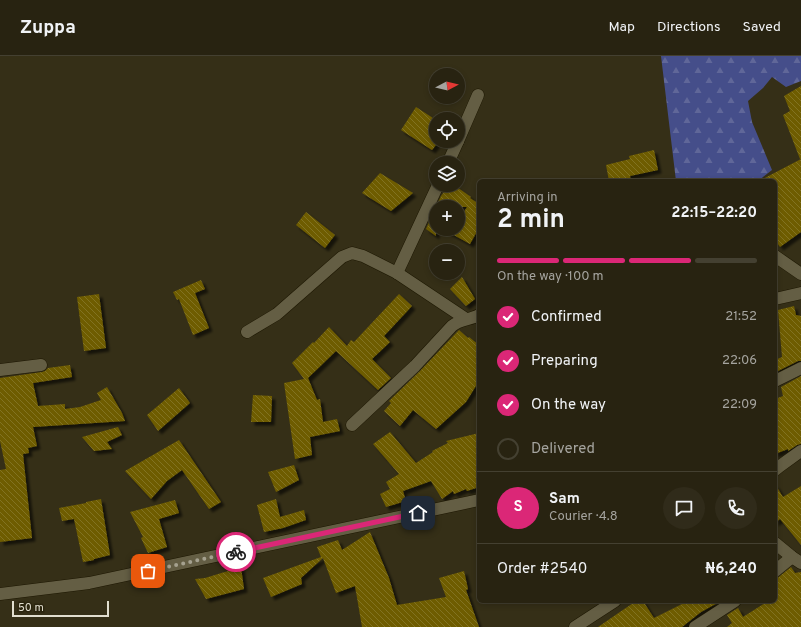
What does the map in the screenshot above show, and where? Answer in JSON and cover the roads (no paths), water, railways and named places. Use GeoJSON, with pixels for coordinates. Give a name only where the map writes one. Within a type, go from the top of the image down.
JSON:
{"type":"FeatureCollection","features":[{"type":"Feature","properties":{"kind":"street"},"geometry":{"type":"LineString","coordinates":[[465,125],[478,95]]}},
{"type":"Feature","properties":{"kind":"street"},"geometry":{"type":"LineString","coordinates":[[397,273],[435,192]]}},
{"type":"Feature","properties":{"kind":"street"},"geometry":{"type":"LineString","coordinates":[[247,332],[277,314],[342,258],[352,253],[363,256],[397,273],[466,319]]}},
{"type":"Feature","properties":{"kind":"street"},"geometry":{"type":"LineString","coordinates":[[777,257],[801,274]]}},
{"type":"Feature","properties":{"kind":"street"},"geometry":{"type":"LineString","coordinates":[[777,299],[801,293]]}},
{"type":"Feature","properties":{"kind":"street"},"geometry":{"type":"LineString","coordinates":[[352,425],[415,366],[452,326],[457,322],[477,316]]}},
{"type":"Feature","properties":{"kind":"street"},"geometry":{"type":"LineString","coordinates":[[0,370],[41,365]]}},
{"type":"Feature","properties":{"kind":"street"},"geometry":{"type":"LineString","coordinates":[[777,380],[801,368]]}},
{"type":"Feature","properties":{"kind":"street"},"geometry":{"type":"LineString","coordinates":[[777,468],[801,450]]}},
{"type":"Feature","properties":{"kind":"street"},"geometry":{"type":"LineString","coordinates":[[0,594],[89,583],[477,500]]}},
{"type":"Feature","properties":{"kind":"street"},"geometry":{"type":"LineString","coordinates":[[777,545],[796,560],[777,570]]}},
{"type":"Feature","properties":{"kind":"street"},"geometry":{"type":"LineString","coordinates":[[575,627],[612,603]]}},
{"type":"Feature","properties":{"kind":"street"},"geometry":{"type":"LineString","coordinates":[[695,627],[731,603]]}}]}
